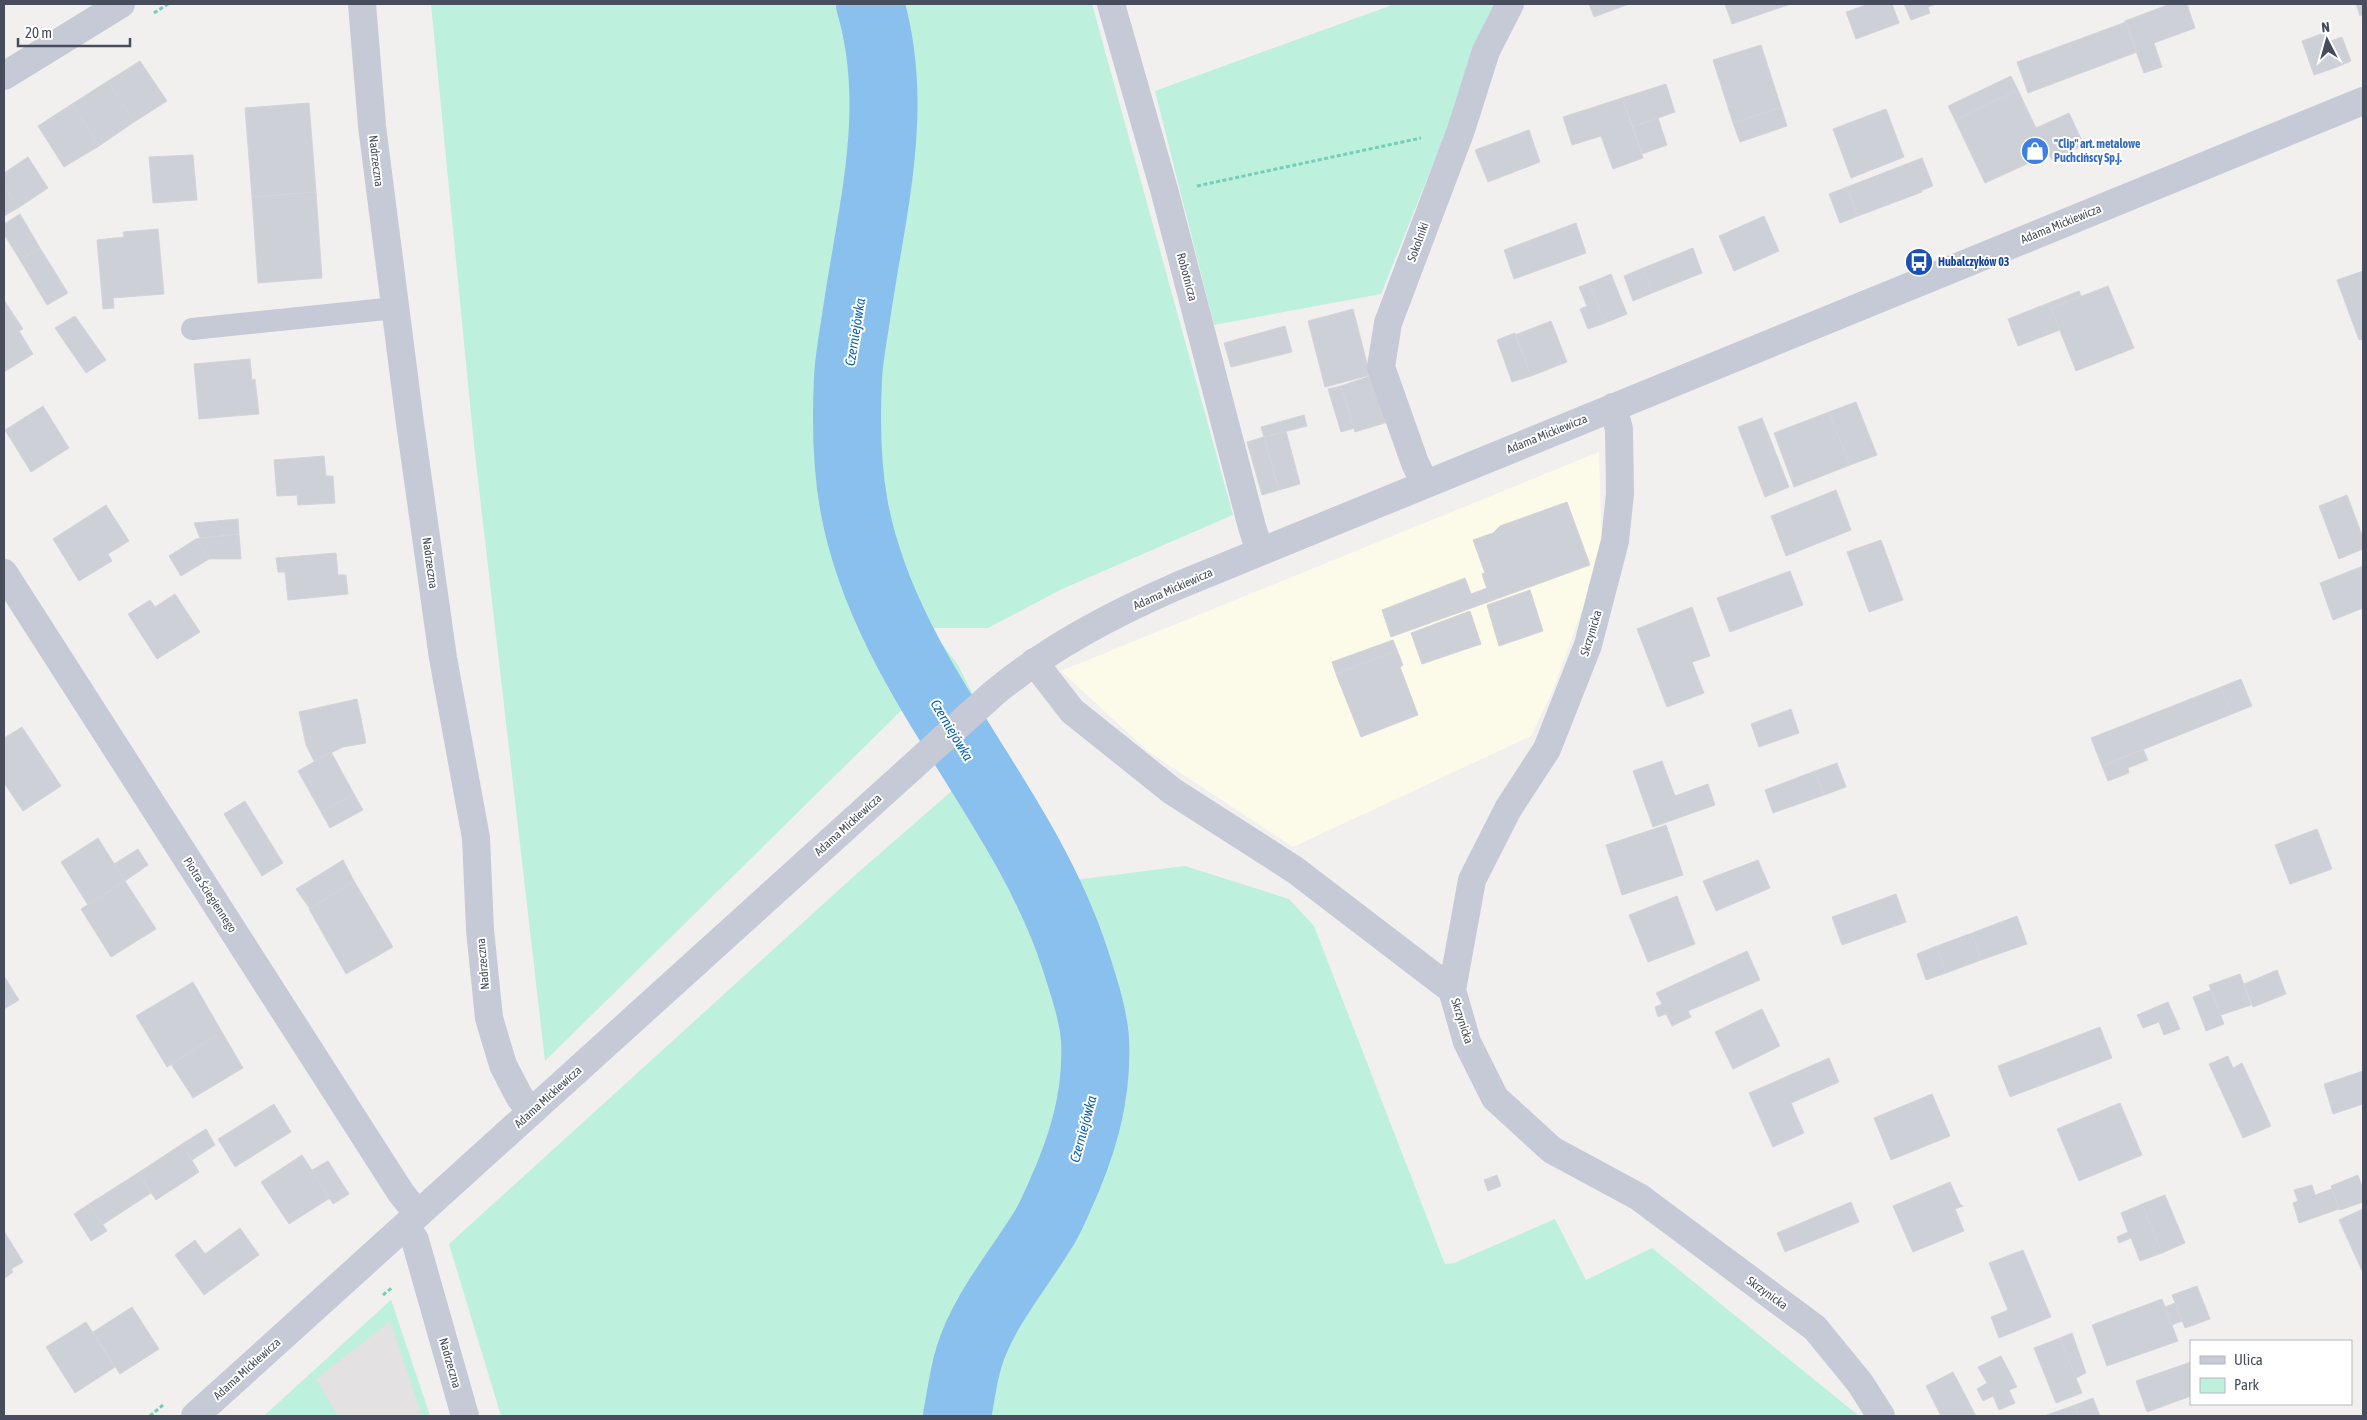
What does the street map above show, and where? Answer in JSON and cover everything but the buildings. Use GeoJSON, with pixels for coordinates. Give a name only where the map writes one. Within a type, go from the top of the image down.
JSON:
{"type":"FeatureCollection","features":[{"type":"Feature","properties":{"kind":"street"},"geometry":{"type":"LineString","coordinates":[[4,76],[120,4]]}},
{"type":"Feature","properties":{"kind":"street","name":"Nadrzeczna"},"geometry":{"type":"LineString","coordinates":[[362,4],[372,126],[443,658],[476,838],[480,930],[489,1018],[503,1065],[531,1112]]}},
{"type":"Feature","properties":{"kind":"street","name":"Robotnicza"},"geometry":{"type":"LineString","coordinates":[[1111,4],[1165,193],[1260,552]]}},
{"type":"Feature","properties":{"kind":"street","name":"Sokolniki"},"geometry":{"type":"LineString","coordinates":[[1425,483],[1415,463],[1381,367],[1388,323],[1461,130],[1486,51],[1510,4]]}},
{"type":"Feature","properties":{"kind":"street","name":"Adama Mickiewicza"},"geometry":{"type":"LineString","coordinates":[[194,1416],[994,693],[1034,662],[1083,631],[1141,602],[1425,483],[2363,101]]}},
{"type":"Feature","properties":{"kind":"street","name":"Skrzynicka"},"geometry":{"type":"LineString","coordinates":[[1612,408],[1619,430],[1620,494],[1613,550],[1591,636],[1548,749],[1508,808],[1472,880],[1452,990],[1467,1042],[1495,1098],[1552,1150],[1639,1197],[1815,1328],[1860,1383],[1881,1416]]}},
{"type":"Feature","properties":{"kind":"street","name":"Piotra Ściegiennego"},"geometry":{"type":"LineString","coordinates":[[4,574],[401,1193],[412,1220]]}},
{"type":"Feature","properties":{"kind":"street"},"geometry":{"type":"LineString","coordinates":[[1034,662],[1072,711],[1172,791],[1295,870],[1452,990]]}},
{"type":"Feature","properties":{"kind":"street","name":"Nadrzeczna"},"geometry":{"type":"LineString","coordinates":[[412,1220],[415,1240],[465,1416]]}},
{"type":"Feature","properties":{"kind":"lane"},"geometry":{"type":"LineString","coordinates":[[192,329],[396,308]]}},
{"type":"Feature","properties":{"kind":"path"},"geometry":{"type":"LineString","coordinates":[[1165,193],[1461,130]]}},
{"type":"Feature","properties":{"kind":"path"},"geometry":{"type":"LineString","coordinates":[[378,1298],[393,1287],[405,1295],[426,1279]]}},
{"type":"Feature","properties":{"kind":"shaded area"},"geometry":{"type":"Polygon","coordinates":[[[1599,452],[1602,555],[1552,692],[1531,736],[1293,847],[1149,752],[1061,671],[1599,452]]]}},
{"type":"Feature","properties":{"kind":"shaded area"},"geometry":{"type":"Polygon","coordinates":[[[391,1300],[430,1416],[264,1416],[391,1300]]]}},
{"type":"Feature","properties":{"kind":"green space"},"geometry":{"type":"Polygon","coordinates":[[[431,4],[1092,4],[1233,515],[1062,589],[988,628],[930,628],[958,665],[995,738],[1075,880],[1185,866],[1289,899],[1314,926],[1445,1264],[1454,1263],[1555,1219],[1586,1280],[1652,1248],[1859,1416],[501,1416],[449,1244],[853,877],[962,782],[907,705],[545,1061],[474,445],[431,4]]]}},
{"type":"Feature","properties":{"kind":"green space"},"geometry":{"type":"Polygon","coordinates":[[[1395,4],[1497,4],[1381,294],[1214,325],[1155,91],[1395,4]]]}},
{"type":"Feature","properties":{"kind":"green space"},"geometry":{"type":"Polygon","coordinates":[[[391,1300],[430,1416],[422,1416],[390,1321],[316,1379],[338,1416],[264,1416],[391,1300]]]}},
{"type":"Feature","properties":{"kind":"waterway","name":"Czerniejówka"},"geometry":{"type":"LineString","coordinates":[[870,4],[879,43],[883,82],[883,122],[875,200],[852,340],[849,370],[848,442],[854,506],[870,567],[894,625],[924,681],[1023,844],[1052,900],[1081,978],[1090,1009],[1095,1039],[1094,1081],[1091,1102],[1081,1142],[1067,1181],[1046,1225],[991,1309],[975,1340],[965,1372],[957,1416]]}},
{"type":"Feature","properties":{"kind":"place","name":"\"Clip\" art. metalowe Puchcińscy Sp.j."},"geometry":{"type":"Point","coordinates":[2035,151]}},
{"type":"Feature","properties":{"kind":"place","name":"Hubalczyków 03"},"geometry":{"type":"Point","coordinates":[1919,262]}}]}
